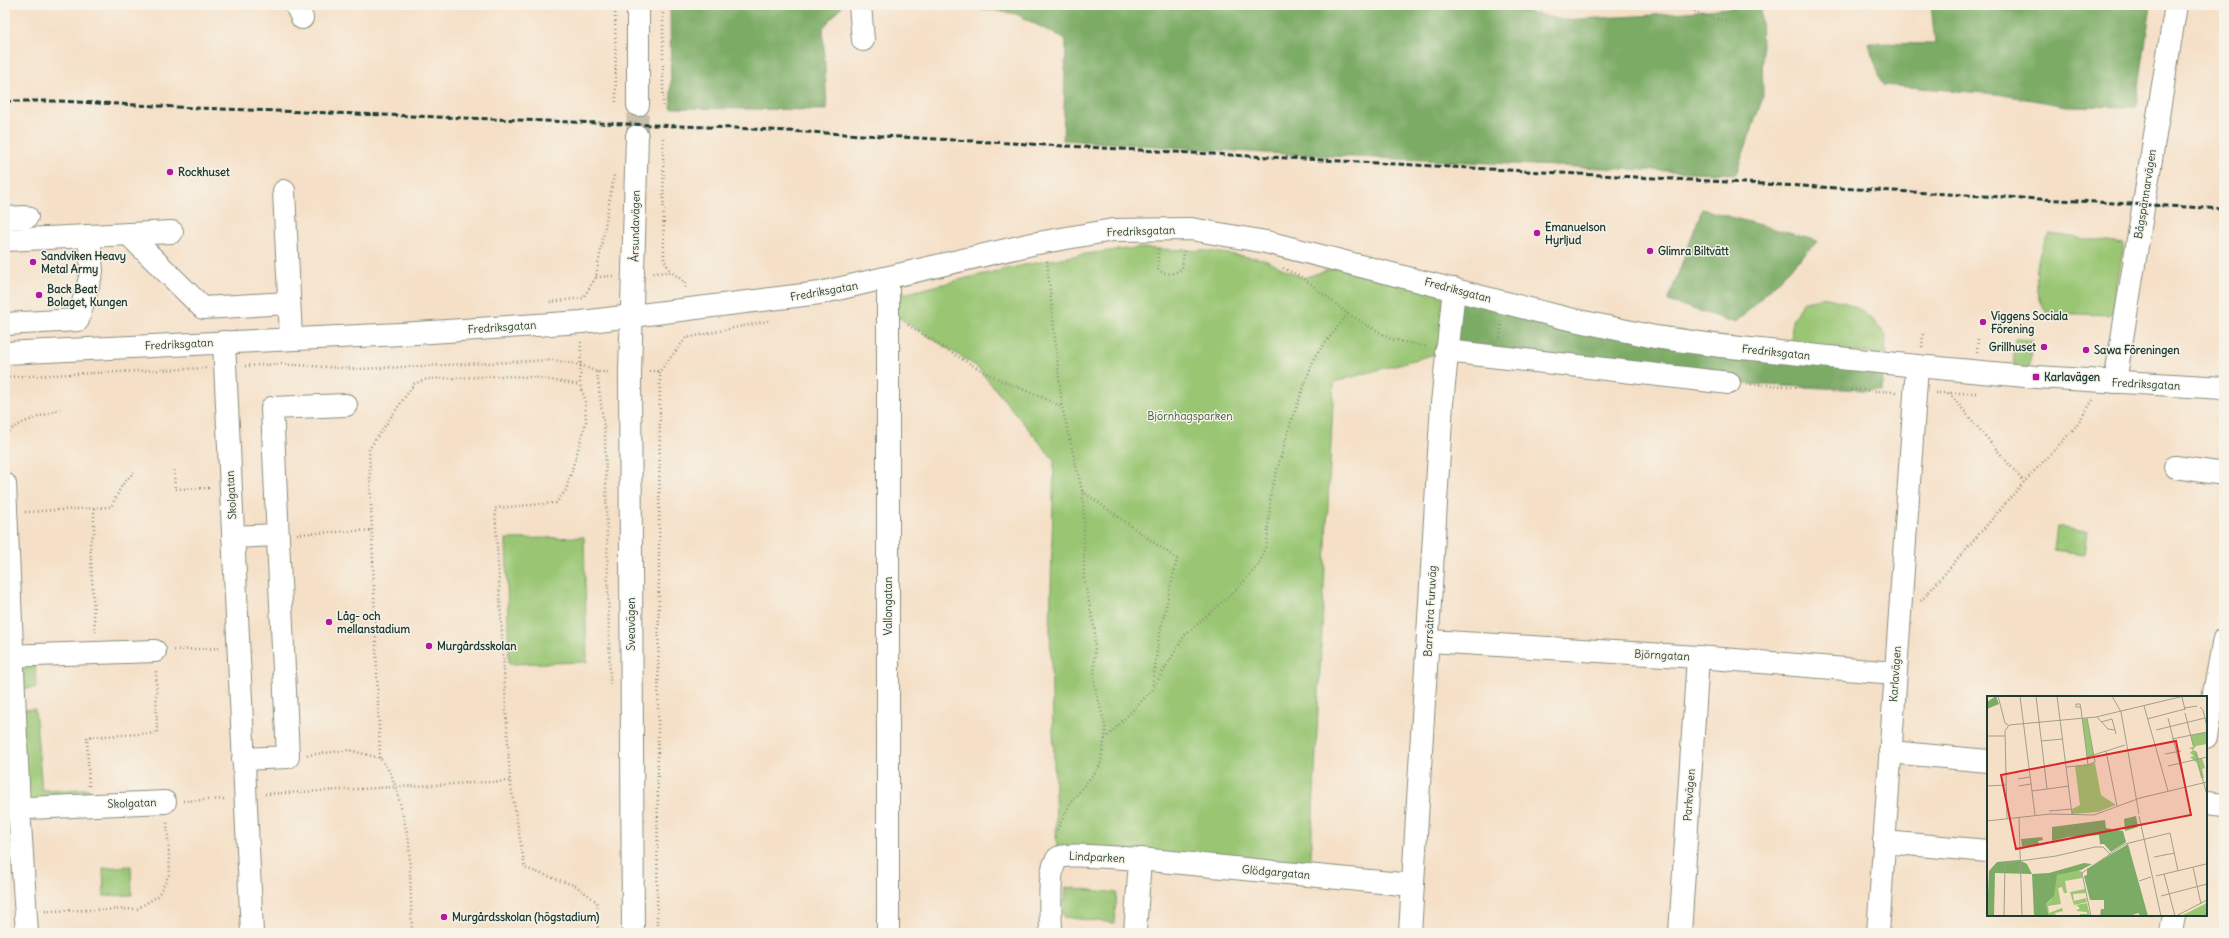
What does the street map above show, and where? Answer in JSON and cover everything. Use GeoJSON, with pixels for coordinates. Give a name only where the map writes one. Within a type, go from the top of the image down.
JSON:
{"type":"FeatureCollection","features":[{"type":"Feature","properties":{"kind":"street"},"geometry":{"type":"LineString","coordinates":[[638,5],[638,105]]}},
{"type":"Feature","properties":{"kind":"street"},"geometry":{"type":"LineString","coordinates":[[860,5],[863,40]]}},
{"type":"Feature","properties":{"kind":"street","name":"Bågspännarvägen"},"geometry":{"type":"LineString","coordinates":[[2115,382],[2176,5]]}},
{"type":"Feature","properties":{"kind":"street","name":"Årsundavägen"},"geometry":{"type":"LineString","coordinates":[[632,316],[637,136]]}},
{"type":"Feature","properties":{"kind":"street"},"geometry":{"type":"LineString","coordinates":[[284,191],[291,338]]}},
{"type":"Feature","properties":{"kind":"street"},"geometry":{"type":"LineString","coordinates":[[5,218],[27,217]]}},
{"type":"Feature","properties":{"kind":"street","name":"Fredriksgatan"},"geometry":{"type":"LineString","coordinates":[[5,353],[452,331],[582,322],[820,293],[1032,244],[1113,230],[1191,229],[1266,242],[1565,318],[1655,336],[1736,348],[1917,366],[2115,382],[2224,388]]}},
{"type":"Feature","properties":{"kind":"street"},"geometry":{"type":"LineString","coordinates":[[5,240],[172,232]]}},
{"type":"Feature","properties":{"kind":"street"},"geometry":{"type":"LineString","coordinates":[[128,234],[203,308],[289,303]]}},
{"type":"Feature","properties":{"kind":"street"},"geometry":{"type":"LineString","coordinates":[[5,324],[78,320],[92,272],[89,236]]}},
{"type":"Feature","properties":{"kind":"street","name":"Vallongatan"},"geometry":{"type":"LineString","coordinates":[[888,278],[888,933]]}},
{"type":"Feature","properties":{"kind":"street","name":"Barrsätra Furuväg"},"geometry":{"type":"LineString","coordinates":[[1410,933],[1446,351],[1454,289]]}},
{"type":"Feature","properties":{"kind":"street","name":"Sveavägen"},"geometry":{"type":"LineString","coordinates":[[632,316],[630,372],[633,933]]}},
{"type":"Feature","properties":{"kind":"street","name":"Skolgatan"},"geometry":{"type":"LineString","coordinates":[[224,342],[240,648],[243,759],[252,933]]}},
{"type":"Feature","properties":{"kind":"street"},"geometry":{"type":"LineString","coordinates":[[1446,351],[1729,383]]}},
{"type":"Feature","properties":{"kind":"street","name":"Karlavägen"},"geometry":{"type":"LineString","coordinates":[[1878,933],[1917,366]]}},
{"type":"Feature","properties":{"kind":"street"},"geometry":{"type":"LineString","coordinates":[[243,759],[288,757],[272,408],[346,405]]}},
{"type":"Feature","properties":{"kind":"street"},"geometry":{"type":"LineString","coordinates":[[2175,467],[2224,474]]}},
{"type":"Feature","properties":{"kind":"street"},"geometry":{"type":"LineString","coordinates":[[5,484],[12,809],[26,911],[27,933]]}},
{"type":"Feature","properties":{"kind":"street"},"geometry":{"type":"LineString","coordinates":[[234,537],[277,535]]}},
{"type":"Feature","properties":{"kind":"street"},"geometry":{"type":"LineString","coordinates":[[2207,732],[2224,639]]}},
{"type":"Feature","properties":{"kind":"street","name":"Björngatan"},"geometry":{"type":"LineString","coordinates":[[1429,641],[1698,657],[1895,673]]}},
{"type":"Feature","properties":{"kind":"street"},"geometry":{"type":"LineString","coordinates":[[9,656],[155,651]]}},
{"type":"Feature","properties":{"kind":"street","name":"Parkvägen"},"geometry":{"type":"LineString","coordinates":[[1680,933],[1698,657]]}},
{"type":"Feature","properties":{"kind":"street"},"geometry":{"type":"LineString","coordinates":[[1890,752],[1987,761]]}},
{"type":"Feature","properties":{"kind":"street","name":"Skolgatan"},"geometry":{"type":"LineString","coordinates":[[12,809],[166,802]]}},
{"type":"Feature","properties":{"kind":"street"},"geometry":{"type":"LineString","coordinates":[[2207,804],[2224,805]]}},
{"type":"Feature","properties":{"kind":"street"},"geometry":{"type":"LineString","coordinates":[[1884,842],[1987,850]]}},
{"type":"Feature","properties":{"kind":"street","name":"Lindparken"},"geometry":{"type":"LineString","coordinates":[[1051,933],[1051,872],[1057,858],[1062,855],[1140,860],[1135,933]]}},
{"type":"Feature","properties":{"kind":"street","name":"Glödgargatan"},"geometry":{"type":"LineString","coordinates":[[1140,860],[1412,885]]}},
{"type":"Feature","properties":{"kind":"street"},"geometry":{"type":"LineString","coordinates":[[2171,933],[2174,916]]}},
{"type":"Feature","properties":{"kind":"path"},"geometry":{"type":"LineString","coordinates":[[615,5],[616,102]]}},
{"type":"Feature","properties":{"kind":"path"},"geometry":{"type":"LineString","coordinates":[[663,5],[663,108]]}},
{"type":"Feature","properties":{"kind":"path"},"geometry":{"type":"LineString","coordinates":[[1684,5],[1702,15],[1727,21]]}},
{"type":"Feature","properties":{"kind":"path"},"geometry":{"type":"LineString","coordinates":[[663,138],[664,260],[671,272]]}},
{"type":"Feature","properties":{"kind":"path"},"geometry":{"type":"LineString","coordinates":[[596,277],[615,169]]}},
{"type":"Feature","properties":{"kind":"path"},"geometry":{"type":"LineString","coordinates":[[1151,249],[1164,249]]}},
{"type":"Feature","properties":{"kind":"path"},"geometry":{"type":"LineString","coordinates":[[1158,249],[1158,270],[1164,274],[1172,274],[1182,269],[1184,250]]}},
{"type":"Feature","properties":{"kind":"path"},"geometry":{"type":"LineString","coordinates":[[1178,250],[1192,250]]}},
{"type":"Feature","properties":{"kind":"path"},"geometry":{"type":"LineString","coordinates":[[1040,261],[1054,259]]}},
{"type":"Feature","properties":{"kind":"path"},"geometry":{"type":"LineString","coordinates":[[1047,260],[1062,407],[1082,490],[1084,514],[1084,578],[1095,631],[1094,682],[1106,730],[1100,766],[1071,802],[1056,832],[1057,858]]}},
{"type":"Feature","properties":{"kind":"path"},"geometry":{"type":"LineString","coordinates":[[1276,265],[1303,278],[1348,314],[1391,338],[1446,351]]}},
{"type":"Feature","properties":{"kind":"path"},"geometry":{"type":"LineString","coordinates":[[888,311],[955,355],[992,376],[1040,395],[1062,407]]}},
{"type":"Feature","properties":{"kind":"path"},"geometry":{"type":"LineString","coordinates":[[1105,740],[1152,690],[1185,635],[1238,588],[1260,564],[1267,542],[1271,491],[1291,422],[1315,356],[1348,314]]}},
{"type":"Feature","properties":{"kind":"path"},"geometry":{"type":"LineString","coordinates":[[1499,357],[1502,319]]}},
{"type":"Feature","properties":{"kind":"path"},"geometry":{"type":"LineString","coordinates":[[657,933],[660,371],[686,338],[771,321]]}},
{"type":"Feature","properties":{"kind":"path"},"geometry":{"type":"LineString","coordinates":[[5,377],[280,364],[359,369],[553,360],[581,365],[597,372],[660,371]]}},
{"type":"Feature","properties":{"kind":"path"},"geometry":{"type":"LineString","coordinates":[[581,365],[580,386],[584,399],[586,422],[566,490],[556,503],[494,508],[510,781],[525,868],[576,886],[597,902],[598,933]]}},
{"type":"Feature","properties":{"kind":"path"},"geometry":{"type":"LineString","coordinates":[[597,372],[605,435],[610,690]]}},
{"type":"Feature","properties":{"kind":"path"},"geometry":{"type":"LineString","coordinates":[[412,933],[409,841],[396,787],[390,772],[380,758],[369,449],[414,384],[427,378],[502,376],[534,377],[580,386]]}},
{"type":"Feature","properties":{"kind":"path"},"geometry":{"type":"LineString","coordinates":[[1729,383],[1915,392],[1978,393]]}},
{"type":"Feature","properties":{"kind":"path"},"geometry":{"type":"LineString","coordinates":[[1949,393],[2024,482]]}},
{"type":"Feature","properties":{"kind":"path"},"geometry":{"type":"LineString","coordinates":[[2085,399],[2100,400]]}},
{"type":"Feature","properties":{"kind":"path"},"geometry":{"type":"LineString","coordinates":[[1920,603],[2024,482],[2074,428],[2093,400]]}},
{"type":"Feature","properties":{"kind":"path"},"geometry":{"type":"LineString","coordinates":[[5,433],[22,423],[60,409]]}},
{"type":"Feature","properties":{"kind":"path"},"geometry":{"type":"LineString","coordinates":[[174,470],[175,489],[231,487]]}},
{"type":"Feature","properties":{"kind":"path"},"geometry":{"type":"LineString","coordinates":[[6,513],[111,507],[122,485],[134,472]]}},
{"type":"Feature","properties":{"kind":"path"},"geometry":{"type":"LineString","coordinates":[[1082,490],[1177,559],[1159,637],[1152,690]]}},
{"type":"Feature","properties":{"kind":"path"},"geometry":{"type":"LineString","coordinates":[[94,508],[94,533],[90,542],[96,653]]}},
{"type":"Feature","properties":{"kind":"path"},"geometry":{"type":"LineString","coordinates":[[277,535],[373,530]]}},
{"type":"Feature","properties":{"kind":"path"},"geometry":{"type":"LineString","coordinates":[[90,805],[87,737],[157,733],[155,651],[240,648]]}},
{"type":"Feature","properties":{"kind":"path"},"geometry":{"type":"LineString","coordinates":[[288,757],[348,750],[380,758]]}},
{"type":"Feature","properties":{"kind":"path"},"geometry":{"type":"LineString","coordinates":[[245,798],[266,794],[510,781]]}},
{"type":"Feature","properties":{"kind":"path","name":"Skolgatan"},"geometry":{"type":"LineString","coordinates":[[166,802],[245,798]]}},
{"type":"Feature","properties":{"kind":"path"},"geometry":{"type":"LineString","coordinates":[[26,911],[137,909],[158,896],[170,873],[166,802]]}},
{"type":"Feature","properties":{"kind":"green space"},"geometry":{"type":"Polygon","coordinates":[[[670,5],[843,5],[823,28],[827,110],[671,108],[670,5]]]}},
{"type":"Feature","properties":{"kind":"green space"},"geometry":{"type":"Polygon","coordinates":[[[958,5],[1496,5],[1562,20],[1654,15],[1761,5],[1763,97],[1736,174],[1265,153],[1063,140],[1066,40],[1016,14],[958,5]]]}},
{"type":"Feature","properties":{"kind":"green space"},"geometry":{"type":"Polygon","coordinates":[[[1931,5],[2151,5],[2136,107],[2067,106],[1997,94],[1883,85],[1868,43],[1935,44],[1931,5]]]}},
{"type":"Feature","properties":{"kind":"green space"},"geometry":{"type":"Polygon","coordinates":[[[1702,209],[1818,241],[1736,323],[1668,301],[1702,209]]]}},
{"type":"Feature","properties":{"kind":"green space"},"geometry":{"type":"Polygon","coordinates":[[[2050,234],[2124,244],[2112,315],[2047,313],[2038,294],[2036,273],[2041,252],[2050,234]]]}},
{"type":"Feature","properties":{"kind":"green space","name":"Björnhagsparken"},"geometry":{"type":"Polygon","coordinates":[[[1138,248],[1207,251],[1263,259],[1303,278],[1350,263],[1454,289],[1446,351],[1334,382],[1310,875],[1057,858],[1050,629],[1054,460],[976,366],[888,311],[888,298],[950,282],[1043,261],[1106,251],[1138,248]]]}},
{"type":"Feature","properties":{"kind":"green space"},"geometry":{"type":"Polygon","coordinates":[[[1454,289],[1510,304],[1885,363],[1881,391],[1729,383],[1446,351],[1454,289]]]}},
{"type":"Feature","properties":{"kind":"green space"},"geometry":{"type":"Polygon","coordinates":[[[1821,297],[1858,308],[1871,319],[1886,335],[1885,355],[1791,346],[1792,321],[1802,303],[1821,297]]]}},
{"type":"Feature","properties":{"kind":"green space"},"geometry":{"type":"Polygon","coordinates":[[[2015,339],[2032,340],[2029,370],[2013,369],[2015,339]]]}},
{"type":"Feature","properties":{"kind":"green space"},"geometry":{"type":"Polygon","coordinates":[[[2057,527],[2087,531],[2084,554],[2054,550],[2057,527]]]}},
{"type":"Feature","properties":{"kind":"green space"},"geometry":{"type":"Polygon","coordinates":[[[584,537],[587,662],[509,664],[506,539],[584,537]]]}},
{"type":"Feature","properties":{"kind":"green space"},"geometry":{"type":"Polygon","coordinates":[[[35,655],[36,688],[15,689],[13,656],[35,655]]]}},
{"type":"Feature","properties":{"kind":"green space"},"geometry":{"type":"Polygon","coordinates":[[[35,709],[42,790],[89,789],[90,805],[19,808],[15,710],[35,709]]]}},
{"type":"Feature","properties":{"kind":"green space"},"geometry":{"type":"Polygon","coordinates":[[[131,866],[132,895],[104,896],[103,868],[131,866]]]}},
{"type":"Feature","properties":{"kind":"green space"},"geometry":{"type":"Polygon","coordinates":[[[1066,887],[1117,893],[1114,923],[1063,917],[1066,887]]]}},
{"type":"Feature","properties":{"kind":"tunnel"},"geometry":{"type":"LineString","coordinates":[[637,136],[638,105]]}},
{"type":"Feature","properties":{"kind":"railway"},"geometry":{"type":"LineString","coordinates":[[5,101],[59,101],[196,108],[734,128],[2224,209]]}},
{"type":"Feature","properties":{"kind":"place","name":"Rockhuset"},"geometry":{"type":"Point","coordinates":[170,172]}},
{"type":"Feature","properties":{"kind":"place","name":"Emanuelson Hyrljud"},"geometry":{"type":"Point","coordinates":[1537,233]}},
{"type":"Feature","properties":{"kind":"place","name":"Glimra Biltvätt"},"geometry":{"type":"Point","coordinates":[1650,251]}},
{"type":"Feature","properties":{"kind":"place","name":"Sandviken Heavy Metal Army"},"geometry":{"type":"Point","coordinates":[33,262]}},
{"type":"Feature","properties":{"kind":"place","name":"Back Beat Bolaget, Kungen"},"geometry":{"type":"Point","coordinates":[39,295]}},
{"type":"Feature","properties":{"kind":"place","name":"Viggens Sociala Förening"},"geometry":{"type":"Point","coordinates":[1983,322]}},
{"type":"Feature","properties":{"kind":"place","name":"Grillhuset"},"geometry":{"type":"Point","coordinates":[2044,347]}},
{"type":"Feature","properties":{"kind":"place","name":"Sawa Föreningen"},"geometry":{"type":"Point","coordinates":[2086,350]}},
{"type":"Feature","properties":{"kind":"place","name":"Karlavägen"},"geometry":{"type":"Point","coordinates":[2036,377]}},
{"type":"Feature","properties":{"kind":"place","name":"Låg- och mellanstadium"},"geometry":{"type":"Point","coordinates":[329,622]}},
{"type":"Feature","properties":{"kind":"place","name":"Murgårdsskolan"},"geometry":{"type":"Point","coordinates":[429,646]}},
{"type":"Feature","properties":{"kind":"place","name":"Murgårdsskolan (högstadium)"},"geometry":{"type":"Point","coordinates":[444,917]}}]}
